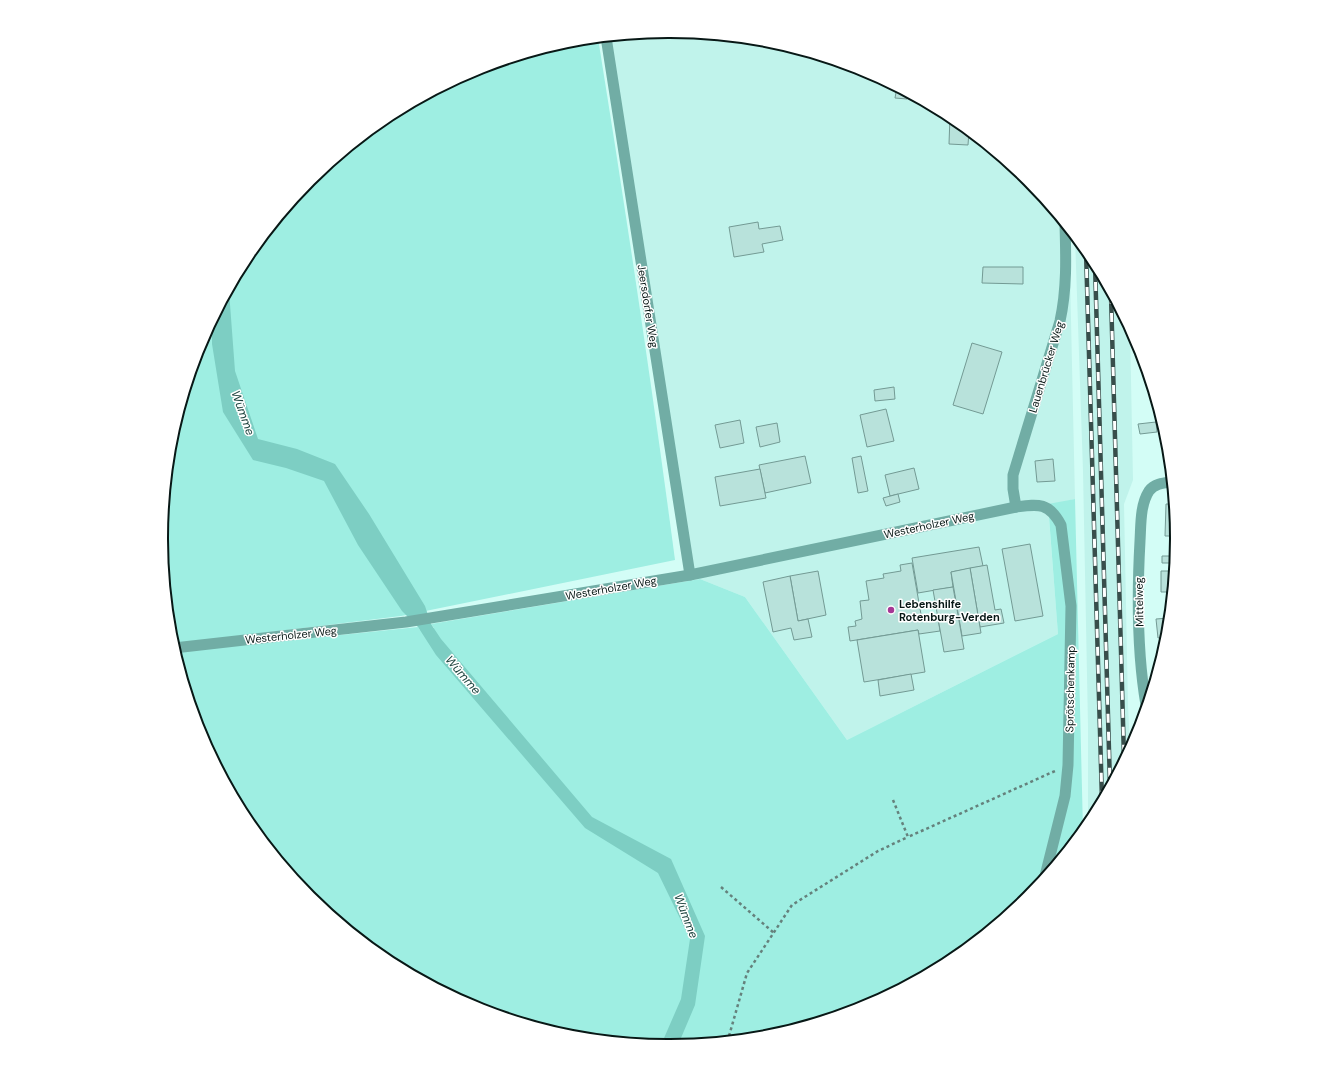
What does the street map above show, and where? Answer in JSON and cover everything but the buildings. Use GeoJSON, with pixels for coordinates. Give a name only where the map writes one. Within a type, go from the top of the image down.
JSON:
{"type":"FeatureCollection","features":[{"type":"Feature","properties":{"kind":"street","name":"Jeersdorfer Weg"},"geometry":{"type":"LineString","coordinates":[[607,42],[690,574]]}},
{"type":"Feature","properties":{"kind":"street","name":"Lauenbrücker Weg"},"geometry":{"type":"LineString","coordinates":[[1016,507],[1013,489],[1013,475],[1060,321],[1064,303],[1065,233]]}},
{"type":"Feature","properties":{"kind":"street","name":"Mittelweg"},"geometry":{"type":"LineString","coordinates":[[1144,695],[1141,678],[1138,605],[1141,527],[1145,498],[1150,489],[1157,485],[1166,483]]}},
{"type":"Feature","properties":{"kind":"street","name":"Westerholzer Weg"},"geometry":{"type":"LineString","coordinates":[[181,647],[406,622],[690,574],[1016,507],[1036,504],[1044,506]]}},
{"type":"Feature","properties":{"kind":"street","name":"Sprötschenkamp"},"geometry":{"type":"LineString","coordinates":[[1044,506],[1057,517],[1061,525],[1071,606],[1068,765],[1065,796],[1048,866]]}},
{"type":"Feature","properties":{"kind":"path"},"geometry":{"type":"LineString","coordinates":[[729,1035],[747,973],[792,905],[878,851],[1068,765]]}},
{"type":"Feature","properties":{"kind":"path"},"geometry":{"type":"LineString","coordinates":[[893,800],[908,837]]}},
{"type":"Feature","properties":{"kind":"path"},"geometry":{"type":"LineString","coordinates":[[721,887],[774,933]]}},
{"type":"Feature","properties":{"kind":"shaded area"},"geometry":{"type":"Polygon","coordinates":[[[669,38],[734,42],[799,55],[861,76],[919,105],[974,141],[1023,185],[1045,208],[1069,238],[1075,499],[1048,505],[1058,634],[847,740],[745,597],[690,575],[609,42],[669,38]]]}},
{"type":"Feature","properties":{"kind":"shaded area"},"geometry":{"type":"Polygon","coordinates":[[[1075,247],[1102,288],[1118,317],[1130,345],[1133,480],[1124,504],[1129,734],[1118,760],[1088,812],[1088,726],[1083,471],[1075,247]]]}},
{"type":"Feature","properties":{"kind":"green space"},"geometry":{"type":"Polygon","coordinates":[[[599,43],[619,168],[675,560],[401,616],[180,643],[173,604],[168,538],[173,473],[178,441],[195,378],[220,317],[253,260],[293,208],[339,162],[364,141],[419,105],[477,76],[539,55],[599,43]]]}},
{"type":"Feature","properties":{"kind":"green space"},"geometry":{"type":"Polygon","coordinates":[[[1075,499],[1083,820],[1045,869],[1023,892],[974,936],[947,955],[919,972],[861,1001],[799,1022],[734,1035],[702,1038],[636,1038],[604,1035],[539,1022],[477,1001],[419,972],[391,955],[364,936],[315,892],[293,869],[253,817],[220,760],[207,730],[195,699],[182,651],[418,627],[420,630],[434,628],[431,624],[700,579],[745,597],[847,740],[1058,634],[1048,504],[1075,499]]]}},
{"type":"Feature","properties":{"kind":"water","name":"Wümme"},"geometry":{"type":"Polygon","coordinates":[[[230,300],[235,371],[258,439],[297,449],[335,464],[369,514],[425,606],[431,624],[441,639],[592,817],[671,859],[705,936],[695,1005],[681,1039],[664,1039],[681,999],[690,939],[658,873],[585,828],[436,655],[418,627],[402,611],[358,545],[324,481],[286,468],[253,460],[223,412],[212,344],[212,335],[230,300]]]}},
{"type":"Feature","properties":{"kind":"railway"},"geometry":{"type":"LineString","coordinates":[[1086,262],[1102,790]]}},
{"type":"Feature","properties":{"kind":"railway"},"geometry":{"type":"LineString","coordinates":[[1095,277],[1110,775]]}},
{"type":"Feature","properties":{"kind":"railway"},"geometry":{"type":"LineString","coordinates":[[1111,305],[1124,747]]}},
{"type":"Feature","properties":{"kind":"place","name":"Lebenshilfe Rotenburg-Verden"},"geometry":{"type":"Point","coordinates":[891,610]}}]}
